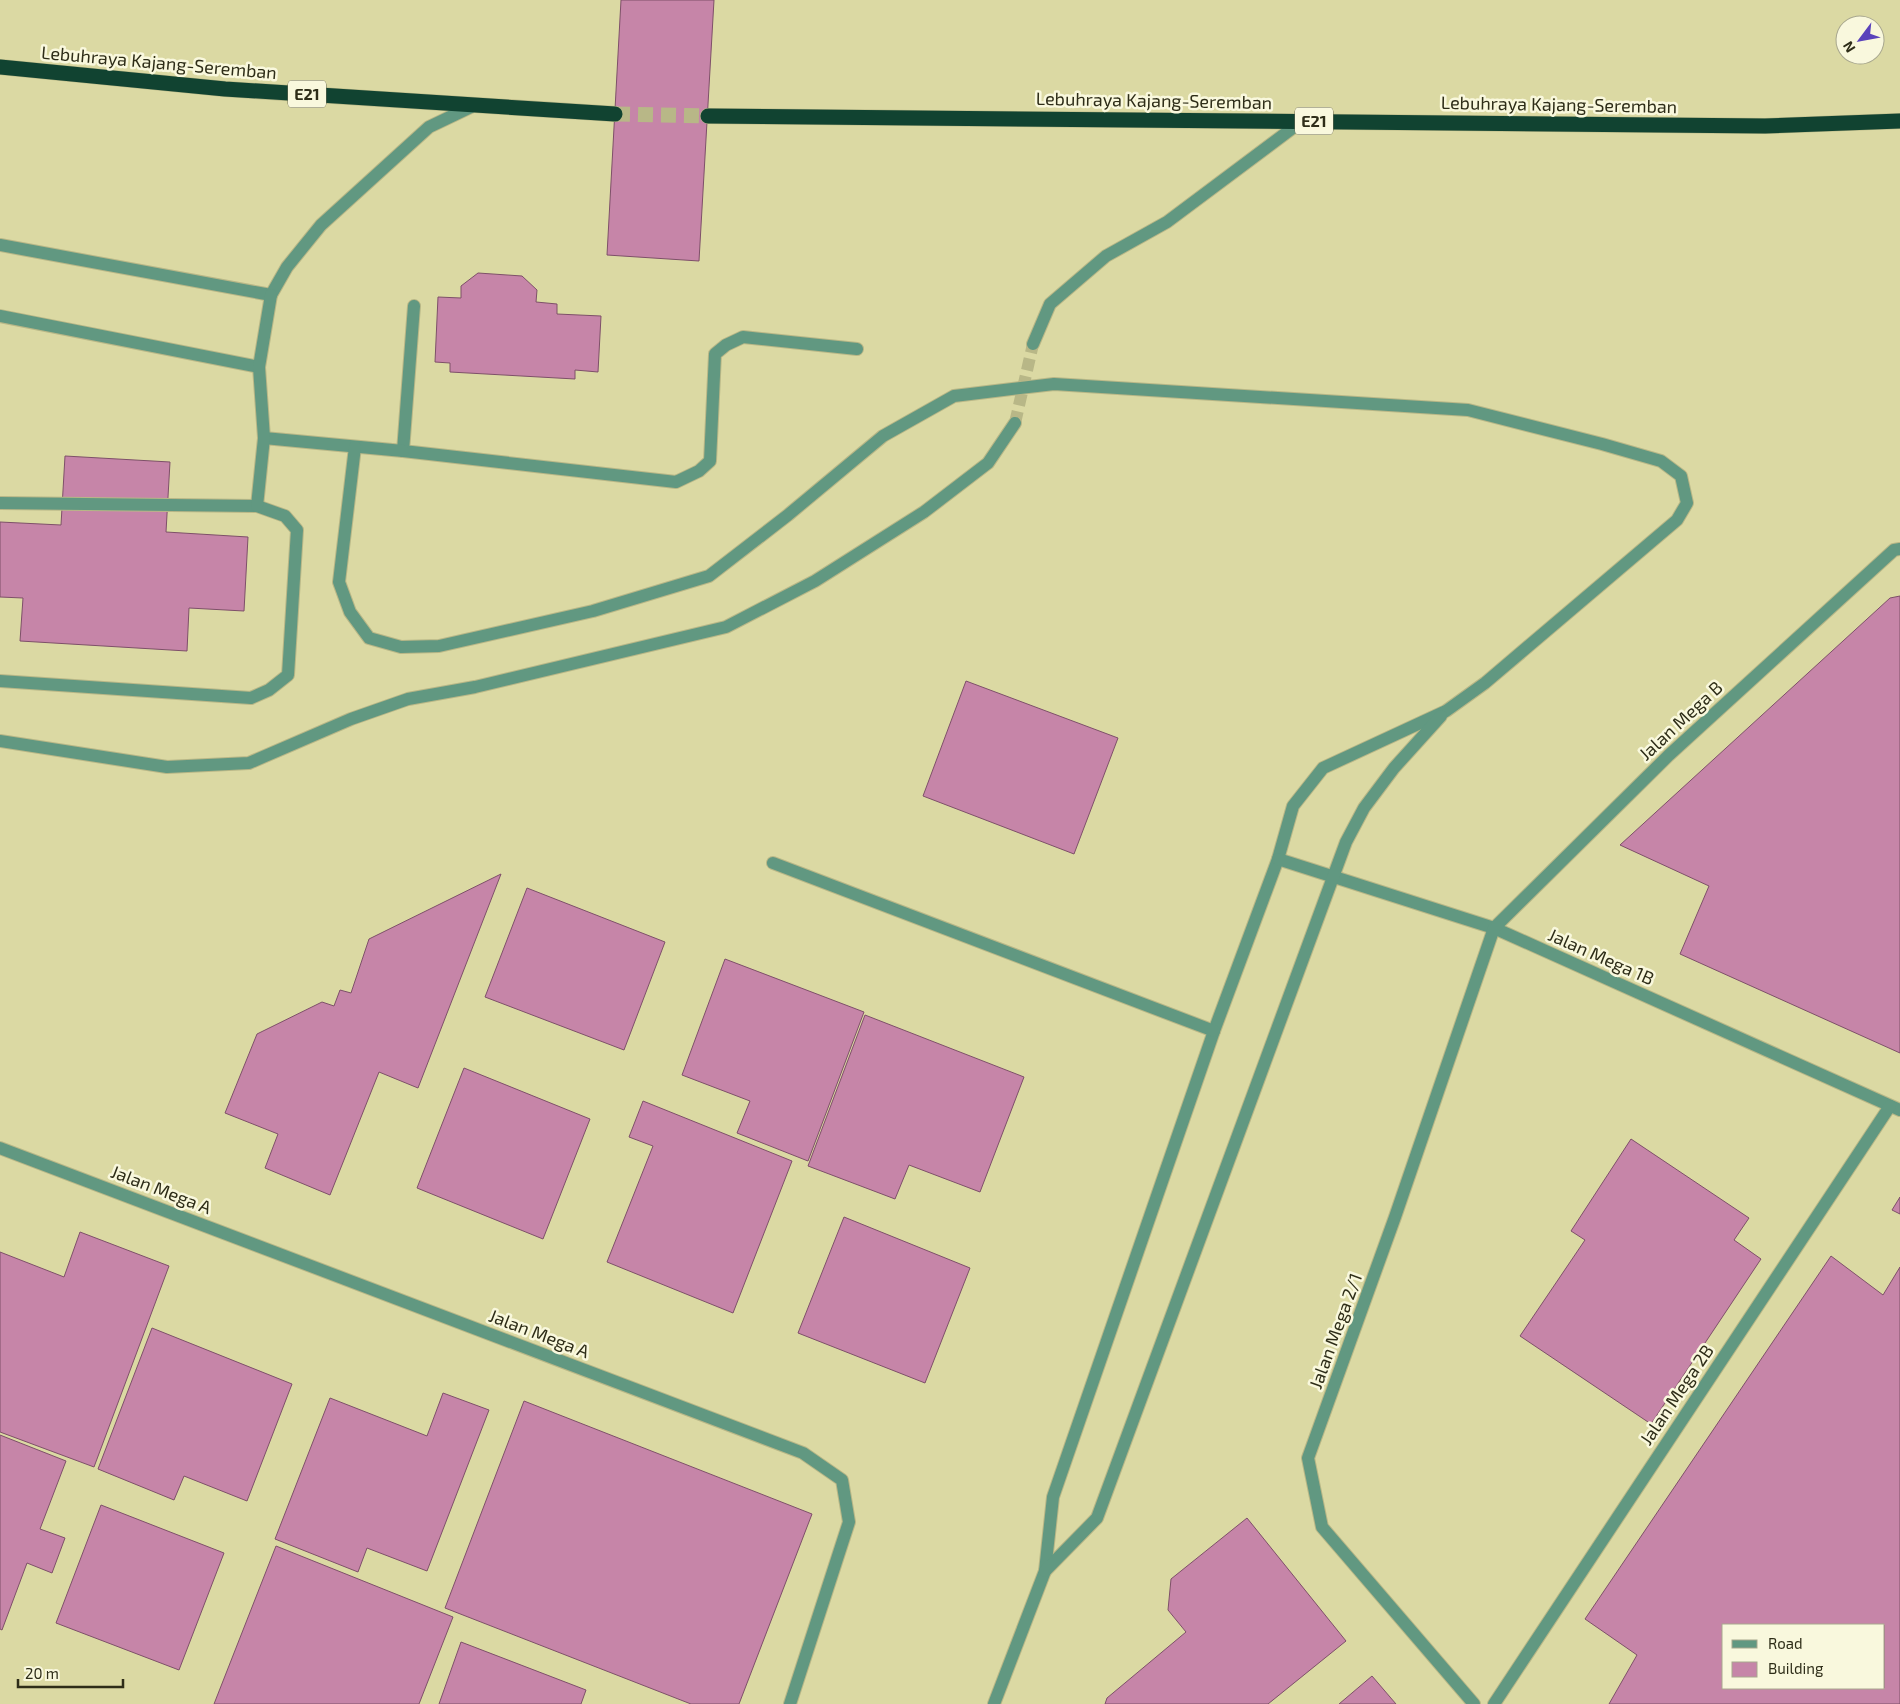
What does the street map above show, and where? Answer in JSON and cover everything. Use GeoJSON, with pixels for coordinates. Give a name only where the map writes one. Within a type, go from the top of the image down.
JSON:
{"type":"FeatureCollection","features":[{"type":"Feature","properties":{"kind":"highway","name":"Lebuhraya Kajang-Seremban"},"geometry":{"type":"LineString","coordinates":[[0,67],[225,89],[615,114]]}},
{"type":"Feature","properties":{"kind":"highway","name":"Lebuhraya Kajang-Seremban"},"geometry":{"type":"LineString","coordinates":[[708,116],[1765,126],[1900,121]]}},
{"type":"Feature","properties":{"kind":"street"},"geometry":{"type":"LineString","coordinates":[[257,506],[264,438],[259,367],[271,295],[287,268],[321,225],[429,127],[475,105]]}},
{"type":"Feature","properties":{"kind":"street"},"geometry":{"type":"LineString","coordinates":[[1033,344],[1050,304],[1106,256],[1168,222],[1302,121]]}},
{"type":"Feature","properties":{"kind":"street"},"geometry":{"type":"LineString","coordinates":[[0,245],[271,295]]}},
{"type":"Feature","properties":{"kind":"street"},"geometry":{"type":"LineString","coordinates":[[403,451],[414,306]]}},
{"type":"Feature","properties":{"kind":"street"},"geometry":{"type":"LineString","coordinates":[[0,316],[259,367]]}},
{"type":"Feature","properties":{"kind":"street"},"geometry":{"type":"LineString","coordinates":[[264,438],[403,451],[676,482],[699,471],[710,461],[715,354],[726,345],[742,337],[857,349]]}},
{"type":"Feature","properties":{"kind":"street"},"geometry":{"type":"LineString","coordinates":[[355,446],[340,582],[350,612],[369,638],[401,647],[439,646],[583,613],[709,576],[788,515],[883,436],[954,396],[1054,384],[1468,410],[1661,461],[1681,476],[1687,503],[1677,520],[1486,683],[1446,711],[1322,768],[1293,806],[1278,859],[1214,1031],[1053,1497],[1045,1571],[994,1704]]}},
{"type":"Feature","properties":{"kind":"street"},"geometry":{"type":"LineString","coordinates":[[0,741],[167,767],[249,763],[351,719],[408,699],[475,687],[726,627],[816,581],[924,512],[988,463],[1014,423]]}},
{"type":"Feature","properties":{"kind":"street"},"geometry":{"type":"LineString","coordinates":[[0,502],[257,506],[285,516],[297,530],[288,675],[269,690],[252,698],[0,681]]}},
{"type":"Feature","properties":{"kind":"street","name":"Jalan Mega B"},"geometry":{"type":"LineString","coordinates":[[1494,928],[1669,755],[1894,550],[1900,549]]}},
{"type":"Feature","properties":{"kind":"street"},"geometry":{"type":"LineString","coordinates":[[1045,1571],[1097,1518],[1346,842],[1364,808],[1394,768],[1446,711]]}},
{"type":"Feature","properties":{"kind":"street","name":"Jalan Mega 1B"},"geometry":{"type":"LineString","coordinates":[[1278,859],[1494,928],[1840,1085],[1895,1108]]}},
{"type":"Feature","properties":{"kind":"street"},"geometry":{"type":"LineString","coordinates":[[773,863],[1214,1031]]}},
{"type":"Feature","properties":{"kind":"street","name":"Jalan Mega 2/1"},"geometry":{"type":"LineString","coordinates":[[1474,1704],[1322,1527],[1308,1458],[1395,1217],[1494,928]]}},
{"type":"Feature","properties":{"kind":"street","name":"Jalan Mega 2B"},"geometry":{"type":"LineString","coordinates":[[1494,1704],[1895,1108]]}},
{"type":"Feature","properties":{"kind":"street","name":"Jalan Mega A"},"geometry":{"type":"LineString","coordinates":[[0,1148],[803,1453],[842,1480],[849,1522],[790,1704]]}},
{"type":"Feature","properties":{"kind":"building"},"geometry":{"type":"Polygon","coordinates":[[[621,0],[714,0],[699,261],[607,255],[621,0]]]}},
{"type":"Feature","properties":{"kind":"building"},"geometry":{"type":"Polygon","coordinates":[[[478,273],[522,276],[537,290],[536,302],[557,304],[557,314],[601,316],[598,372],[575,370],[575,379],[450,372],[450,363],[435,362],[438,297],[461,298],[461,286],[478,273]]]}},
{"type":"Feature","properties":{"kind":"building"},"geometry":{"type":"Polygon","coordinates":[[[65,456],[170,462],[166,532],[248,537],[244,611],[189,608],[187,651],[20,641],[23,598],[0,597],[0,522],[61,525],[65,456]]]}},
{"type":"Feature","properties":{"kind":"building"},"geometry":{"type":"Polygon","coordinates":[[[1900,596],[1900,1053],[1680,954],[1709,886],[1620,845],[1890,598],[1900,596]]]}},
{"type":"Feature","properties":{"kind":"building"},"geometry":{"type":"Polygon","coordinates":[[[966,681],[1118,738],[1074,854],[923,796],[966,681]]]}},
{"type":"Feature","properties":{"kind":"building"},"geometry":{"type":"Polygon","coordinates":[[[501,874],[418,1088],[379,1072],[330,1195],[265,1168],[278,1134],[225,1113],[257,1034],[322,1002],[334,1006],[340,990],[351,993],[369,939],[501,874]]]}},
{"type":"Feature","properties":{"kind":"building"},"geometry":{"type":"Polygon","coordinates":[[[527,888],[665,942],[624,1050],[485,997],[527,888]]]}},
{"type":"Feature","properties":{"kind":"building"},"geometry":{"type":"Polygon","coordinates":[[[725,959],[864,1012],[808,1161],[737,1133],[750,1101],[682,1075],[725,959]]]}},
{"type":"Feature","properties":{"kind":"building"},"geometry":{"type":"Polygon","coordinates":[[[865,1015],[1024,1077],[980,1192],[909,1165],[895,1199],[808,1166],[865,1015]]]}},
{"type":"Feature","properties":{"kind":"building"},"geometry":{"type":"Polygon","coordinates":[[[464,1068],[590,1119],[543,1239],[417,1188],[464,1068]]]}},
{"type":"Feature","properties":{"kind":"building"},"geometry":{"type":"Polygon","coordinates":[[[643,1101],[792,1161],[733,1313],[607,1262],[653,1146],[629,1137],[643,1101]]]}},
{"type":"Feature","properties":{"kind":"building"},"geometry":{"type":"Polygon","coordinates":[[[1631,1139],[1749,1218],[1734,1240],[1761,1259],[1651,1424],[1520,1336],[1585,1240],[1571,1231],[1631,1139]]]}},
{"type":"Feature","properties":{"kind":"building"},"geometry":{"type":"Polygon","coordinates":[[[1900,1197],[1900,1214],[1892,1210],[1900,1197]]]}},
{"type":"Feature","properties":{"kind":"building"},"geometry":{"type":"Polygon","coordinates":[[[844,1217],[970,1268],[925,1383],[798,1333],[844,1217]]]}},
{"type":"Feature","properties":{"kind":"building"},"geometry":{"type":"Polygon","coordinates":[[[80,1232],[169,1266],[94,1467],[0,1432],[0,1252],[64,1277],[80,1232]]]}},
{"type":"Feature","properties":{"kind":"building"},"geometry":{"type":"Polygon","coordinates":[[[1831,1256],[1883,1295],[1900,1267],[1900,1704],[1609,1704],[1637,1655],[1585,1619],[1831,1256]]]}},
{"type":"Feature","properties":{"kind":"building"},"geometry":{"type":"Polygon","coordinates":[[[152,1328],[292,1384],[247,1501],[184,1476],[174,1500],[98,1469],[152,1328]]]}},
{"type":"Feature","properties":{"kind":"building"},"geometry":{"type":"Polygon","coordinates":[[[443,1393],[489,1410],[427,1571],[367,1548],[358,1572],[275,1539],[330,1398],[427,1436],[443,1393]]]}},
{"type":"Feature","properties":{"kind":"building"},"geometry":{"type":"Polygon","coordinates":[[[524,1401],[812,1514],[739,1704],[691,1704],[445,1608],[524,1401]]]}},
{"type":"Feature","properties":{"kind":"building"},"geometry":{"type":"Polygon","coordinates":[[[0,1435],[66,1461],[40,1529],[65,1538],[52,1573],[27,1563],[2,1630],[0,1629],[0,1435]]]}},
{"type":"Feature","properties":{"kind":"building"},"geometry":{"type":"Polygon","coordinates":[[[101,1505],[224,1553],[179,1670],[56,1623],[101,1505]]]}},
{"type":"Feature","properties":{"kind":"building"},"geometry":{"type":"Polygon","coordinates":[[[1247,1518],[1346,1641],[1268,1704],[1105,1704],[1107,1698],[1186,1632],[1168,1610],[1171,1579],[1247,1518]]]}},
{"type":"Feature","properties":{"kind":"building"},"geometry":{"type":"Polygon","coordinates":[[[276,1546],[453,1617],[419,1704],[214,1704],[276,1546]]]}},
{"type":"Feature","properties":{"kind":"building"},"geometry":{"type":"Polygon","coordinates":[[[461,1642],[586,1690],[581,1704],[439,1704],[461,1642]]]}},
{"type":"Feature","properties":{"kind":"building"},"geometry":{"type":"Polygon","coordinates":[[[1372,1676],[1396,1704],[1339,1704],[1372,1676]]]}},
{"type":"Feature","properties":{"kind":"tunnel"},"geometry":{"type":"LineString","coordinates":[[615,114],[708,116]]}},
{"type":"Feature","properties":{"kind":"tunnel"},"geometry":{"type":"LineString","coordinates":[[1015,423],[1033,344]]}}]}
